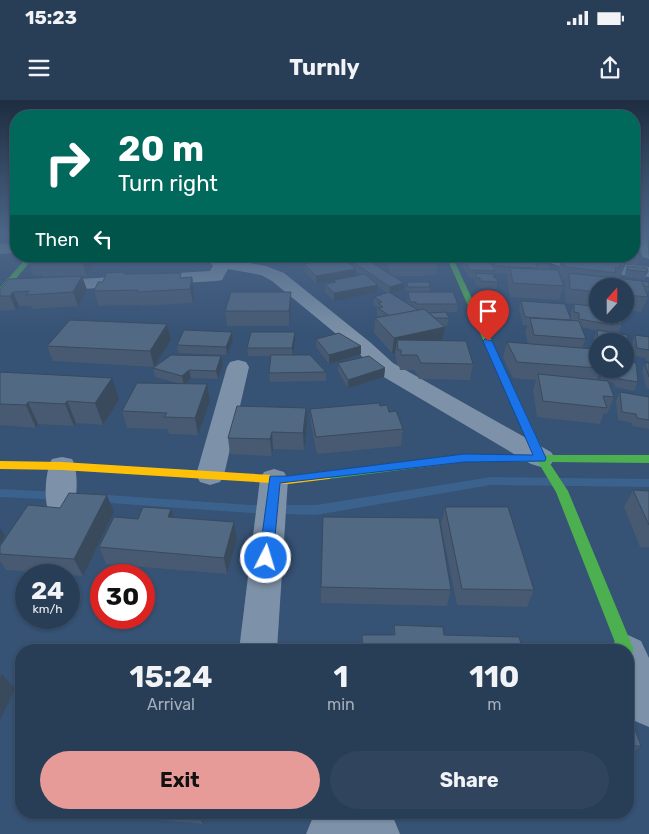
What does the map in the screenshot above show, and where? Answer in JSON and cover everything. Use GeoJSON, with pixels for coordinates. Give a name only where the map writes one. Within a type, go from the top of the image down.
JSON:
{"type":"FeatureCollection","features":[{"type":"Feature","properties":{"kind":"main road"},"geometry":{"type":"LineString","coordinates":[[8,290],[23,268]]}},
{"type":"Feature","properties":{"kind":"main road"},"geometry":{"type":"LineString","coordinates":[[454,268],[541,458],[562,491],[624,644]]}},
{"type":"Feature","properties":{"kind":"main road"},"geometry":{"type":"LineString","coordinates":[[0,465],[62,466],[288,480],[464,458],[649,459]]}},
{"type":"Feature","properties":{"kind":"street"},"geometry":{"type":"LineString","coordinates":[[8,290],[216,276],[217,268]]}},
{"type":"Feature","properties":{"kind":"street"},"geometry":{"type":"LineString","coordinates":[[255,268],[275,274],[364,348],[385,368],[541,458]]}},
{"type":"Feature","properties":{"kind":"street"},"geometry":{"type":"LineString","coordinates":[[612,268],[649,272]]}},
{"type":"Feature","properties":{"kind":"street"},"geometry":{"type":"LineString","coordinates":[[210,475],[238,367]]}},
{"type":"Feature","properties":{"kind":"street"},"geometry":{"type":"LineString","coordinates":[[60,507],[62,466]]}},
{"type":"Feature","properties":{"kind":"street"},"geometry":{"type":"LineString","coordinates":[[259,644],[274,479]]}},
{"type":"Feature","properties":{"kind":"street"},"geometry":{"type":"LineString","coordinates":[[634,670],[649,707]]}},
{"type":"Feature","properties":{"kind":"street"},"geometry":{"type":"LineString","coordinates":[[330,834],[339,826],[376,834]]}},
{"type":"Feature","properties":{"kind":"building"},"geometry":{"type":"Polygon","coordinates":[[[308,268],[356,269],[316,276],[308,268]]]}},
{"type":"Feature","properties":{"kind":"building"},"geometry":{"type":"Polygon","coordinates":[[[362,268],[381,268],[404,283],[390,287],[362,268]]]}},
{"type":"Feature","properties":{"kind":"building"},"geometry":{"type":"Polygon","coordinates":[[[469,268],[494,268],[495,271],[470,270],[469,268]]]}},
{"type":"Feature","properties":{"kind":"building"},"geometry":{"type":"Polygon","coordinates":[[[510,268],[558,270],[564,286],[513,283],[510,268]]]}},
{"type":"Feature","properties":{"kind":"building"},"geometry":{"type":"Polygon","coordinates":[[[577,268],[615,268],[616,273],[577,268]]]}},
{"type":"Feature","properties":{"kind":"building"},"geometry":{"type":"Polygon","coordinates":[[[628,268],[647,268],[648,272],[628,270],[628,268]]]}},
{"type":"Feature","properties":{"kind":"building"},"geometry":{"type":"Polygon","coordinates":[[[125,272],[125,274],[181,273],[180,278],[192,277],[190,289],[138,292],[138,290],[94,291],[98,282],[103,282],[106,273],[125,272]]]}},
{"type":"Feature","properties":{"kind":"building"},"geometry":{"type":"Polygon","coordinates":[[[476,273],[493,274],[498,282],[480,281],[480,278],[476,278],[476,273]]]}},
{"type":"Feature","properties":{"kind":"building"},"geometry":{"type":"Polygon","coordinates":[[[569,273],[615,278],[589,278],[589,291],[570,289],[569,273]]]}},
{"type":"Feature","properties":{"kind":"building"},"geometry":{"type":"Polygon","coordinates":[[[365,274],[378,285],[334,293],[325,284],[336,282],[334,280],[365,274]]]}},
{"type":"Feature","properties":{"kind":"building"},"geometry":{"type":"Polygon","coordinates":[[[82,276],[73,292],[26,295],[29,291],[13,292],[10,296],[0,296],[0,290],[9,279],[82,276]]]}},
{"type":"Feature","properties":{"kind":"building"},"geometry":{"type":"Polygon","coordinates":[[[634,280],[642,281],[648,297],[634,296],[634,280]]]}},
{"type":"Feature","properties":{"kind":"building"},"geometry":{"type":"Polygon","coordinates":[[[642,281],[649,282],[649,287],[644,286],[642,281]]]}},
{"type":"Feature","properties":{"kind":"building"},"geometry":{"type":"Polygon","coordinates":[[[407,282],[429,282],[430,287],[408,287],[407,282]]]}},
{"type":"Feature","properties":{"kind":"building"},"geometry":{"type":"Polygon","coordinates":[[[231,292],[291,292],[289,311],[225,311],[231,292]]]}},
{"type":"Feature","properties":{"kind":"building"},"geometry":{"type":"Polygon","coordinates":[[[389,292],[418,310],[390,316],[378,308],[383,307],[378,303],[382,302],[374,297],[389,292]]]}},
{"type":"Feature","properties":{"kind":"building"},"geometry":{"type":"Polygon","coordinates":[[[408,292],[453,292],[458,304],[416,304],[416,302],[410,302],[408,292]]]}},
{"type":"Feature","properties":{"kind":"building"},"geometry":{"type":"Polygon","coordinates":[[[521,301],[565,304],[571,320],[525,317],[521,301]]]}},
{"type":"Feature","properties":{"kind":"building"},"geometry":{"type":"Polygon","coordinates":[[[574,304],[589,306],[589,321],[579,319],[579,313],[574,312],[574,304]]]}},
{"type":"Feature","properties":{"kind":"building"},"geometry":{"type":"Polygon","coordinates":[[[424,309],[445,327],[394,338],[375,318],[424,309]]]}},
{"type":"Feature","properties":{"kind":"building"},"geometry":{"type":"Polygon","coordinates":[[[446,312],[449,318],[435,318],[429,313],[446,312]]]}},
{"type":"Feature","properties":{"kind":"building"},"geometry":{"type":"Polygon","coordinates":[[[530,318],[579,321],[586,339],[534,335],[530,318]]]}},
{"type":"Feature","properties":{"kind":"building"},"geometry":{"type":"Polygon","coordinates":[[[70,320],[167,324],[150,351],[47,346],[70,320]]]}},
{"type":"Feature","properties":{"kind":"building"},"geometry":{"type":"Polygon","coordinates":[[[184,330],[232,332],[226,347],[177,345],[184,330]]]}},
{"type":"Feature","properties":{"kind":"building"},"geometry":{"type":"Polygon","coordinates":[[[597,330],[615,333],[597,333],[597,330]]]}},
{"type":"Feature","properties":{"kind":"building"},"geometry":{"type":"Polygon","coordinates":[[[251,332],[295,332],[292,348],[247,348],[251,332]]]}},
{"type":"Feature","properties":{"kind":"building"},"geometry":{"type":"Polygon","coordinates":[[[339,333],[361,346],[329,355],[316,339],[339,333]]]}},
{"type":"Feature","properties":{"kind":"building"},"geometry":{"type":"Polygon","coordinates":[[[635,335],[649,337],[649,350],[637,348],[635,335]]]}},
{"type":"Feature","properties":{"kind":"building"},"geometry":{"type":"Polygon","coordinates":[[[397,340],[466,341],[473,364],[421,363],[417,355],[401,355],[401,350],[398,350],[397,340]]]}},
{"type":"Feature","properties":{"kind":"building"},"geometry":{"type":"Polygon","coordinates":[[[507,342],[589,349],[589,367],[517,362],[507,342]]]}},
{"type":"Feature","properties":{"kind":"building"},"geometry":{"type":"Polygon","coordinates":[[[171,355],[221,356],[216,371],[189,370],[182,376],[153,368],[171,355]]]}},
{"type":"Feature","properties":{"kind":"building"},"geometry":{"type":"Polygon","coordinates":[[[271,355],[310,355],[326,372],[269,373],[271,355]]]}},
{"type":"Feature","properties":{"kind":"building"},"geometry":{"type":"Polygon","coordinates":[[[369,356],[385,368],[348,380],[338,363],[369,356]]]}},
{"type":"Feature","properties":{"kind":"building"},"geometry":{"type":"Polygon","coordinates":[[[634,363],[636,363],[638,382],[619,379],[634,378],[634,363]]]}},
{"type":"Feature","properties":{"kind":"building"},"geometry":{"type":"Polygon","coordinates":[[[645,363],[649,363],[649,377],[645,363]]]}},
{"type":"Feature","properties":{"kind":"building"},"geometry":{"type":"Polygon","coordinates":[[[0,372],[112,378],[95,403],[67,401],[65,404],[28,402],[26,405],[0,404],[0,372]]]}},
{"type":"Feature","properties":{"kind":"building"},"geometry":{"type":"Polygon","coordinates":[[[538,374],[608,381],[614,397],[603,396],[607,408],[543,401],[538,374]]]}},
{"type":"Feature","properties":{"kind":"building"},"geometry":{"type":"Polygon","coordinates":[[[137,383],[207,384],[195,418],[164,417],[167,413],[122,411],[137,383]]]}},
{"type":"Feature","properties":{"kind":"building"},"geometry":{"type":"Polygon","coordinates":[[[620,392],[649,397],[649,420],[637,418],[636,414],[622,412],[620,392]]]}},
{"type":"Feature","properties":{"kind":"building"},"geometry":{"type":"Polygon","coordinates":[[[379,403],[380,406],[387,405],[389,412],[396,411],[403,429],[316,437],[310,409],[379,403]]]}},
{"type":"Feature","properties":{"kind":"building"},"geometry":{"type":"Polygon","coordinates":[[[237,406],[306,408],[303,433],[272,432],[270,439],[228,438],[237,406]]]}},
{"type":"Feature","properties":{"kind":"building"},"geometry":{"type":"Polygon","coordinates":[[[633,490],[649,491],[649,525],[633,490]]]}},
{"type":"Feature","properties":{"kind":"building"},"geometry":{"type":"Polygon","coordinates":[[[69,493],[107,495],[74,559],[0,554],[0,546],[28,505],[60,508],[69,493]]]}},
{"type":"Feature","properties":{"kind":"building"},"geometry":{"type":"Polygon","coordinates":[[[143,507],[171,509],[168,517],[234,522],[224,558],[99,547],[114,517],[138,519],[143,507]]]}},
{"type":"Feature","properties":{"kind":"building"},"geometry":{"type":"Polygon","coordinates":[[[445,507],[508,507],[534,590],[462,589],[445,507]]]}},
{"type":"Feature","properties":{"kind":"building"},"geometry":{"type":"Polygon","coordinates":[[[323,517],[439,518],[451,590],[321,587],[323,517]]]}},
{"type":"Feature","properties":{"kind":"building"},"geometry":{"type":"Polygon","coordinates":[[[394,625],[443,627],[444,635],[519,637],[521,644],[363,644],[362,635],[395,635],[394,625]]]}},
{"type":"Feature","properties":{"kind":"building"},"geometry":{"type":"Polygon","coordinates":[[[634,727],[641,746],[634,746],[634,727]]]}},
{"type":"Feature","properties":{"kind":"waterway"},"geometry":{"type":"LineString","coordinates":[[94,498],[251,509],[316,510],[491,481],[649,483]]}},
{"type":"Feature","properties":{"kind":"waterway"},"geometry":{"type":"LineString","coordinates":[[0,493],[60,496]]}},
{"type":"Feature","properties":{"kind":"traffic: fast"},"geometry":{"type":"LineString","coordinates":[[0,292],[21,268]]}},
{"type":"Feature","properties":{"kind":"traffic: fast"},"geometry":{"type":"LineString","coordinates":[[455,268],[541,458],[562,491],[624,644]]}},
{"type":"Feature","properties":{"kind":"traffic: fast"},"geometry":{"type":"LineString","coordinates":[[329,475],[464,458],[649,459]]}},
{"type":"Feature","properties":{"kind":"traffic: slow"},"geometry":{"type":"LineString","coordinates":[[0,465],[62,466],[288,480],[329,475]]}},
{"type":"Feature","properties":{"kind":"route"},"geometry":{"type":"LineString","coordinates":[[266,558],[274,479],[288,480],[464,458],[541,458],[488,341]]}}]}
